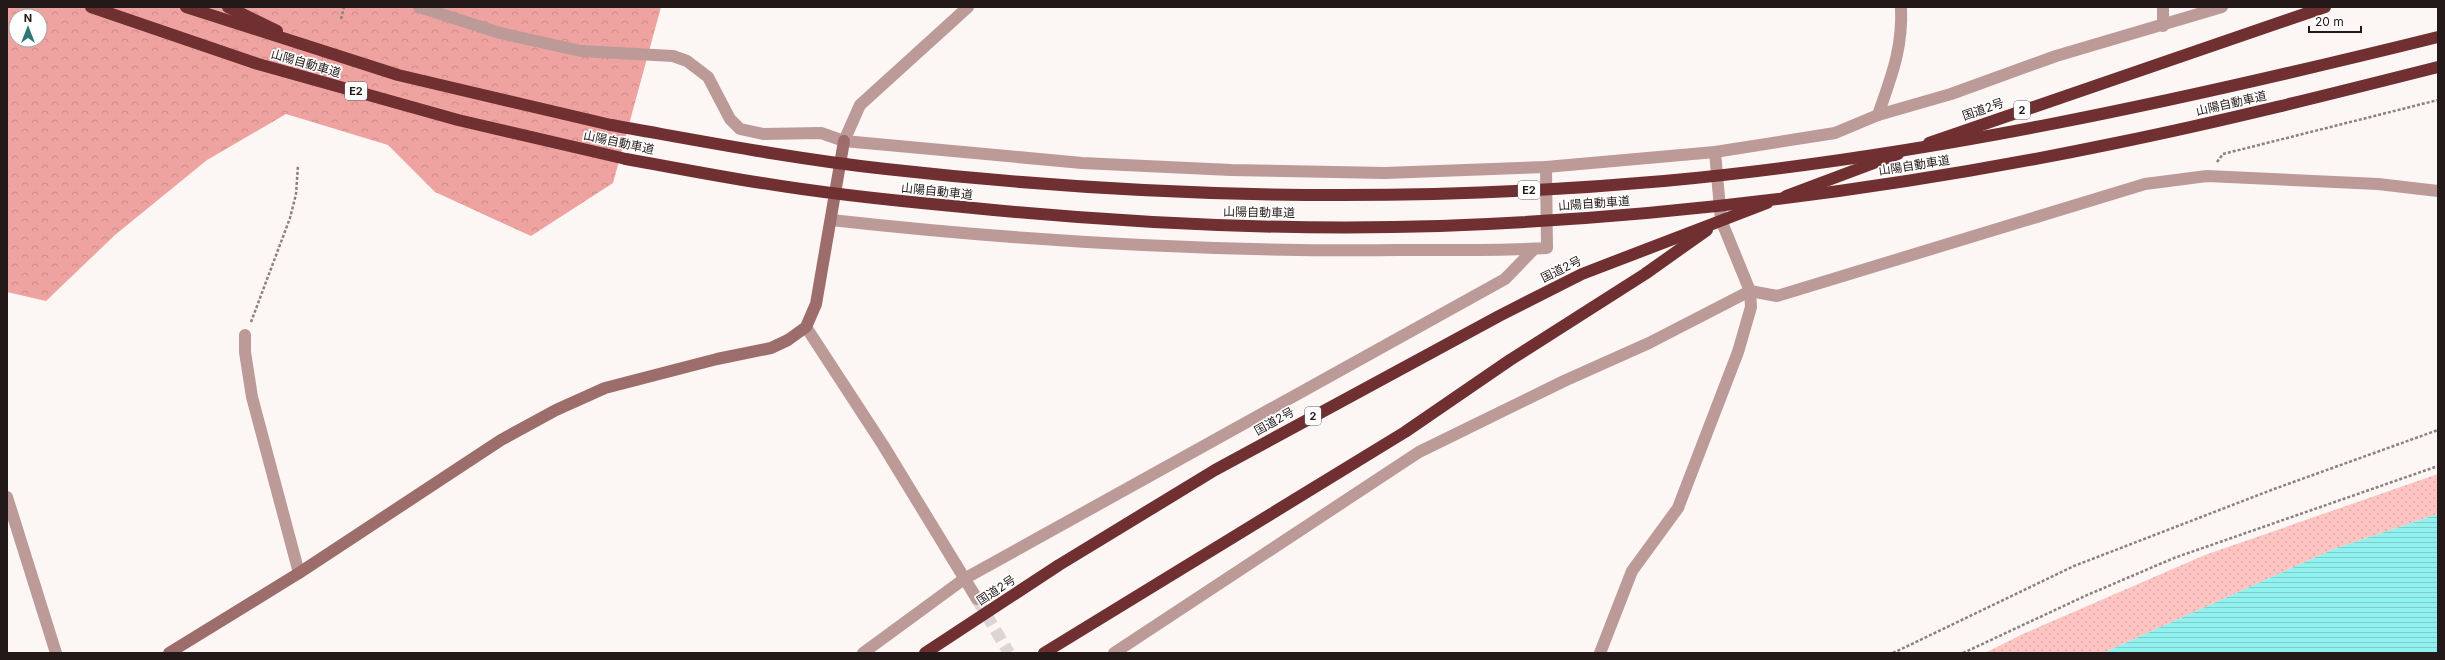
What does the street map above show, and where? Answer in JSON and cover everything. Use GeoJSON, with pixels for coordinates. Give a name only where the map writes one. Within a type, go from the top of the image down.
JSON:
{"type":"FeatureCollection","features":[{"type":"Feature","properties":{"kind":"highway"},"geometry":{"type":"LineString","coordinates":[[88,7],[162,32]]}},
{"type":"Feature","properties":{"kind":"highway","name":"山陽自動車道"},"geometry":{"type":"LineString","coordinates":[[91,7],[258,64],[450,118],[626,159],[764,184],[878,199],[1065,218],[1252,227],[1439,226],[1673,210],[1919,179],[2120,142],[2242,116],[2438,67]]}},
{"type":"Feature","properties":{"kind":"highway","name":"山陽自動車道"},"geometry":{"type":"LineString","coordinates":[[186,7],[324,53],[398,75],[611,125],[735,147],[881,169],[1066,187],[1253,195],[1439,194],[1560,189],[1690,178],[1843,159],[1990,136],[2230,87],[2438,37]]}},
{"type":"Feature","properties":{"kind":"highway"},"geometry":{"type":"LineString","coordinates":[[228,7],[324,53]]}},
{"type":"Feature","properties":{"kind":"highway","name":"国道2号"},"geometry":{"type":"LineString","coordinates":[[926,653],[1059,565],[1208,474],[1345,398],[1582,274],[1721,220],[1929,143],[2308,11],[2325,7]]}},
{"type":"Feature","properties":{"kind":"highway","name":"国道2号"},"geometry":{"type":"LineString","coordinates":[[1044,653],[1405,432],[1510,360],[1645,274],[1721,220]]}},
{"type":"Feature","properties":{"kind":"street"},"geometry":{"type":"LineString","coordinates":[[419,7],[500,33],[581,51],[673,56],[687,61],[708,77],[730,119],[740,129],[763,134],[821,133],[844,141],[1082,164],[1231,170],[1385,173],[1546,168],[1715,152],[1835,132],[1878,115],[1951,94],[2056,56],[2163,26],[2222,7]]}},
{"type":"Feature","properties":{"kind":"street"},"geometry":{"type":"LineString","coordinates":[[169,653],[299,572],[501,440],[556,410],[605,388],[717,359],[771,348],[788,340],[806,327],[816,304],[844,141],[860,105],[968,7]]}},
{"type":"Feature","properties":{"kind":"street"},"geometry":{"type":"LineString","coordinates":[[1878,115],[1894,68],[1902,33],[1901,7]]}},
{"type":"Feature","properties":{"kind":"street"},"geometry":{"type":"LineString","coordinates":[[2163,7],[2163,26]]}},
{"type":"Feature","properties":{"kind":"street"},"geometry":{"type":"LineString","coordinates":[[1600,653],[1632,571],[1678,508],[1738,352],[1751,306],[1750,291],[1721,220],[1715,152]]}},
{"type":"Feature","properties":{"kind":"street"},"geometry":{"type":"LineString","coordinates":[[831,220],[932,231],[1100,244],[1296,251],[1534,249],[1547,248],[1546,168]]}},
{"type":"Feature","properties":{"kind":"street"},"geometry":{"type":"LineString","coordinates":[[1114,653],[1418,452],[1564,381],[1649,343],[1750,291],[1777,296],[2145,184],[2207,176],[2378,184],[2438,191]]}},
{"type":"Feature","properties":{"kind":"street"},"geometry":{"type":"LineString","coordinates":[[863,653],[964,579],[1505,279],[1534,249]]}},
{"type":"Feature","properties":{"kind":"street"},"geometry":{"type":"LineString","coordinates":[[806,327],[883,445],[977,599]]}},
{"type":"Feature","properties":{"kind":"street"},"geometry":{"type":"LineString","coordinates":[[245,335],[245,352],[252,397],[299,572]]}},
{"type":"Feature","properties":{"kind":"street"},"geometry":{"type":"LineString","coordinates":[[7,496],[56,653]]}},
{"type":"Feature","properties":{"kind":"path"},"geometry":{"type":"LineString","coordinates":[[341,19],[344,7]]}},
{"type":"Feature","properties":{"kind":"path"},"geometry":{"type":"LineString","coordinates":[[2207,176],[2223,154],[2438,100]]}},
{"type":"Feature","properties":{"kind":"path"},"geometry":{"type":"LineString","coordinates":[[245,335],[290,218],[296,194],[298,165]]}},
{"type":"Feature","properties":{"kind":"path"},"geometry":{"type":"LineString","coordinates":[[1893,653],[2074,566],[2274,488],[2438,430]]}},
{"type":"Feature","properties":{"kind":"path"},"geometry":{"type":"LineString","coordinates":[[1963,653],[2085,596],[2174,558],[2438,466]]}},
{"type":"Feature","properties":{"kind":"shaded area"},"geometry":{"type":"Polygon","coordinates":[[[2438,474],[2438,514],[2334,549],[2103,653],[1985,653],[2023,634],[2205,555],[2438,474]]]}},
{"type":"Feature","properties":{"kind":"green space"},"geometry":{"type":"Polygon","coordinates":[[[7,7],[661,7],[613,183],[531,236],[435,192],[388,145],[286,114],[207,160],[115,235],[46,301],[7,292],[7,7]]]}},
{"type":"Feature","properties":{"kind":"water"},"geometry":{"type":"Polygon","coordinates":[[[2438,514],[2438,653],[2103,653],[2334,549],[2438,514]]]}},
{"type":"Feature","properties":{"kind":"tunnel"},"geometry":{"type":"LineString","coordinates":[[977,599],[1009,653]]}}]}
